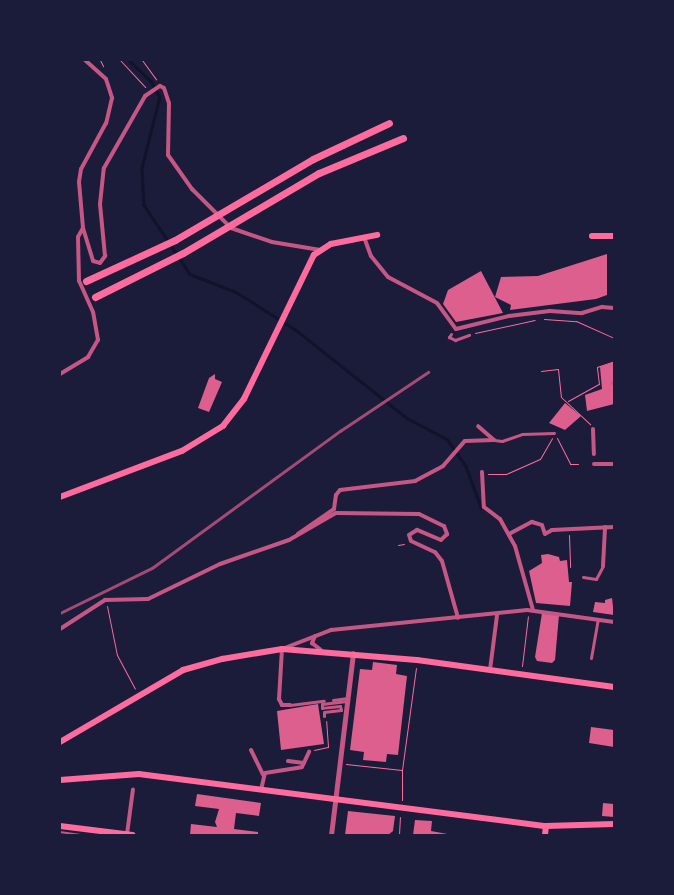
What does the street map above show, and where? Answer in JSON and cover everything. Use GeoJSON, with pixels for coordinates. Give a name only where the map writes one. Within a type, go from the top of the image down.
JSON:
{"type":"FeatureCollection","features":[{"type":"Feature","properties":{"kind":"highway"},"geometry":{"type":"LineString","coordinates":[[86,281],[183,236],[314,159],[389,123]]}},
{"type":"Feature","properties":{"kind":"highway"},"geometry":{"type":"LineString","coordinates":[[95,297],[183,253],[319,172],[403,138]]}},
{"type":"Feature","properties":{"kind":"main road"},"geometry":{"type":"LineString","coordinates":[[60,496],[182,451],[210,436],[234,414],[254,381],[308,263],[320,250],[377,235]]}},
{"type":"Feature","properties":{"kind":"main road"},"geometry":{"type":"LineString","coordinates":[[592,236],[614,236]]}},
{"type":"Feature","properties":{"kind":"main road"},"geometry":{"type":"LineString","coordinates":[[60,742],[139,696],[198,665],[282,649],[321,650],[417,660],[614,687]]}},
{"type":"Feature","properties":{"kind":"main road"},"geometry":{"type":"LineString","coordinates":[[60,780],[140,774],[546,826],[614,824]]}},
{"type":"Feature","properties":{"kind":"main road"},"geometry":{"type":"LineString","coordinates":[[60,826],[130,835]]}},
{"type":"Feature","properties":{"kind":"main road"},"geometry":{"type":"LineString","coordinates":[[546,826],[546,835]]}},
{"type":"Feature","properties":{"kind":"street"},"geometry":{"type":"LineString","coordinates":[[85,60],[106,79],[112,98],[109,115],[80,169],[78,189],[83,228],[90,257],[100,263],[106,256],[100,204],[102,176],[150,91],[160,86],[164,88],[169,103],[168,155],[192,189],[231,228],[272,242],[320,250]]}},
{"type":"Feature","properties":{"kind":"street"},"geometry":{"type":"LineString","coordinates":[[60,374],[88,357],[98,340],[93,312],[80,283],[78,237],[83,228]]}},
{"type":"Feature","properties":{"kind":"street"},"geometry":{"type":"LineString","coordinates":[[364,237],[371,256],[388,277],[437,303],[450,324],[460,329],[509,316],[550,312],[582,313],[602,307],[614,308]]}},
{"type":"Feature","properties":{"kind":"street"},"geometry":{"type":"LineString","coordinates":[[451,334],[449,337],[455,340],[469,335]]}},
{"type":"Feature","properties":{"kind":"street"},"geometry":{"type":"LineString","coordinates":[[478,426],[494,440]]}},
{"type":"Feature","properties":{"kind":"street"},"geometry":{"type":"LineString","coordinates":[[593,429],[594,454]]}},
{"type":"Feature","properties":{"kind":"street"},"geometry":{"type":"LineString","coordinates":[[297,536],[334,508],[336,495],[340,490],[416,481],[450,458],[460,444],[469,440],[494,440],[548,432],[554,433]]}},
{"type":"Feature","properties":{"kind":"street"},"geometry":{"type":"LineString","coordinates":[[594,464],[614,464]]}},
{"type":"Feature","properties":{"kind":"street"},"geometry":{"type":"LineString","coordinates":[[482,472],[484,507],[500,519],[509,534],[524,572],[533,610]]}},
{"type":"Feature","properties":{"kind":"street"},"geometry":{"type":"LineString","coordinates":[[60,629],[105,600],[148,599],[220,564],[297,536],[336,512],[419,514],[444,526],[447,534],[439,540],[413,530],[410,535],[411,541],[435,552],[442,561],[458,618]]}},
{"type":"Feature","properties":{"kind":"street"},"geometry":{"type":"LineString","coordinates":[[509,534],[532,522],[542,525],[545,534],[552,530],[614,527]]}},
{"type":"Feature","properties":{"kind":"street"},"geometry":{"type":"LineString","coordinates":[[583,578],[596,579],[603,566],[605,527]]}},
{"type":"Feature","properties":{"kind":"street"},"geometry":{"type":"LineString","coordinates":[[348,699],[282,705],[279,699],[282,649],[346,627],[497,615],[527,610],[614,622]]}},
{"type":"Feature","properties":{"kind":"street"},"geometry":{"type":"LineString","coordinates":[[490,670],[497,615]]}},
{"type":"Feature","properties":{"kind":"street"},"geometry":{"type":"LineString","coordinates":[[591,658],[598,619]]}},
{"type":"Feature","properties":{"kind":"street"},"geometry":{"type":"LineString","coordinates":[[316,636],[312,643],[321,650]]}},
{"type":"Feature","properties":{"kind":"street"},"geometry":{"type":"LineString","coordinates":[[331,835],[353,653]]}},
{"type":"Feature","properties":{"kind":"street"},"geometry":{"type":"LineString","coordinates":[[325,718],[324,712],[341,710],[340,706],[322,708],[322,704],[348,699]]}},
{"type":"Feature","properties":{"kind":"street"},"geometry":{"type":"LineString","coordinates":[[251,750],[263,775],[261,790]]}},
{"type":"Feature","properties":{"kind":"street"},"geometry":{"type":"LineString","coordinates":[[263,775],[284,768],[299,768],[304,763],[309,752]]}},
{"type":"Feature","properties":{"kind":"street"},"geometry":{"type":"LineString","coordinates":[[288,761],[304,763]]}},
{"type":"Feature","properties":{"kind":"street"},"geometry":{"type":"LineString","coordinates":[[130,835],[133,789]]}},
{"type":"Feature","properties":{"kind":"lane"},"geometry":{"type":"LineString","coordinates":[[60,832],[81,835]]}},
{"type":"Feature","properties":{"kind":"path"},"geometry":{"type":"LineString","coordinates":[[100,60],[104,70]]}},
{"type":"Feature","properties":{"kind":"path"},"geometry":{"type":"LineString","coordinates":[[120,60],[150,91]]}},
{"type":"Feature","properties":{"kind":"path"},"geometry":{"type":"LineString","coordinates":[[142,60],[160,86]]}},
{"type":"Feature","properties":{"kind":"path"},"geometry":{"type":"LineString","coordinates":[[469,335],[539,319],[558,318],[576,321],[614,338]]}},
{"type":"Feature","properties":{"kind":"path"},"geometry":{"type":"LineString","coordinates":[[567,402],[599,384],[597,367],[614,361]]}},
{"type":"Feature","properties":{"kind":"path"},"geometry":{"type":"LineString","coordinates":[[541,371],[558,369],[560,394],[593,429]]}},
{"type":"Feature","properties":{"kind":"path"},"geometry":{"type":"LineString","coordinates":[[482,472],[506,474],[540,459],[553,438],[547,437],[548,432]]}},
{"type":"Feature","properties":{"kind":"path"},"geometry":{"type":"LineString","coordinates":[[554,433],[570,464],[578,464]]}},
{"type":"Feature","properties":{"kind":"path"},"geometry":{"type":"LineString","coordinates":[[570,529],[567,549],[570,567]]}},
{"type":"Feature","properties":{"kind":"path"},"geometry":{"type":"LineString","coordinates":[[105,600],[117,655],[139,696]]}},
{"type":"Feature","properties":{"kind":"path"},"geometry":{"type":"LineString","coordinates":[[522,667],[527,610]]}},
{"type":"Feature","properties":{"kind":"path"},"geometry":{"type":"LineString","coordinates":[[402,800],[402,770],[417,660]]}},
{"type":"Feature","properties":{"kind":"path"},"geometry":{"type":"LineString","coordinates":[[309,752],[328,747],[325,718]]}},
{"type":"Feature","properties":{"kind":"path"},"geometry":{"type":"LineString","coordinates":[[340,764],[402,770]]}},
{"type":"Feature","properties":{"kind":"path"},"geometry":{"type":"LineString","coordinates":[[399,835],[400,817]]}},
{"type":"Feature","properties":{"kind":"building"},"geometry":{"type":"Polygon","coordinates":[[[607,254],[607,295],[596,299],[510,310],[511,305],[495,297],[501,277],[538,276],[607,254]]]}},
{"type":"Feature","properties":{"kind":"building"},"geometry":{"type":"Polygon","coordinates":[[[481,271],[503,313],[456,322],[443,304],[448,290],[481,271]]]}},
{"type":"Feature","properties":{"kind":"building"},"geometry":{"type":"Polygon","coordinates":[[[614,362],[614,404],[587,411],[585,395],[602,389],[600,367],[614,362]]]}},
{"type":"Feature","properties":{"kind":"building"},"geometry":{"type":"Polygon","coordinates":[[[215,374],[215,379],[222,382],[209,412],[198,408],[209,378],[215,374]]]}},
{"type":"Feature","properties":{"kind":"building"},"geometry":{"type":"Polygon","coordinates":[[[565,403],[581,416],[565,430],[549,423],[565,403]]]}},
{"type":"Feature","properties":{"kind":"building"},"geometry":{"type":"Polygon","coordinates":[[[548,554],[559,557],[560,561],[567,560],[569,582],[572,582],[570,606],[536,603],[529,571],[542,563],[541,555],[548,554]]]}},
{"type":"Feature","properties":{"kind":"building"},"geometry":{"type":"Polygon","coordinates":[[[612,598],[614,615],[593,612],[595,602],[605,603],[605,600],[612,598]]]}},
{"type":"Feature","properties":{"kind":"building"},"geometry":{"type":"Polygon","coordinates":[[[542,613],[559,615],[555,660],[552,663],[537,661],[535,657],[542,613]]]}},
{"type":"Feature","properties":{"kind":"building"},"geometry":{"type":"Polygon","coordinates":[[[373,662],[397,665],[396,674],[407,676],[398,755],[387,754],[386,762],[363,760],[364,752],[350,750],[360,669],[372,670],[373,662]]]}},
{"type":"Feature","properties":{"kind":"building"},"geometry":{"type":"Polygon","coordinates":[[[318,704],[324,744],[281,750],[277,711],[318,704]]]}},
{"type":"Feature","properties":{"kind":"building"},"geometry":{"type":"Polygon","coordinates":[[[591,727],[614,730],[614,747],[589,743],[591,727]]]}},
{"type":"Feature","properties":{"kind":"building"},"geometry":{"type":"Polygon","coordinates":[[[197,794],[261,803],[259,816],[236,813],[234,829],[258,832],[258,835],[190,835],[191,824],[217,827],[215,822],[219,809],[195,806],[197,794]]]}},
{"type":"Feature","properties":{"kind":"building"},"geometry":{"type":"Polygon","coordinates":[[[603,803],[614,804],[614,817],[602,816],[603,803]]]}},
{"type":"Feature","properties":{"kind":"building"},"geometry":{"type":"Polygon","coordinates":[[[348,811],[395,816],[393,831],[388,835],[345,835],[348,811]]]}},
{"type":"Feature","properties":{"kind":"building"},"geometry":{"type":"Polygon","coordinates":[[[415,820],[432,821],[431,831],[453,835],[413,835],[415,820]]]}},
{"type":"Feature","properties":{"kind":"waterway"},"geometry":{"type":"LineString","coordinates":[[129,60],[151,81],[160,97],[142,168],[144,205],[190,274],[236,292],[296,330],[407,418],[447,439],[466,466],[481,507]]}},
{"type":"Feature","properties":{"kind":"railway"},"geometry":{"type":"LineString","coordinates":[[60,613],[152,568],[340,431],[428,372]]}}]}
